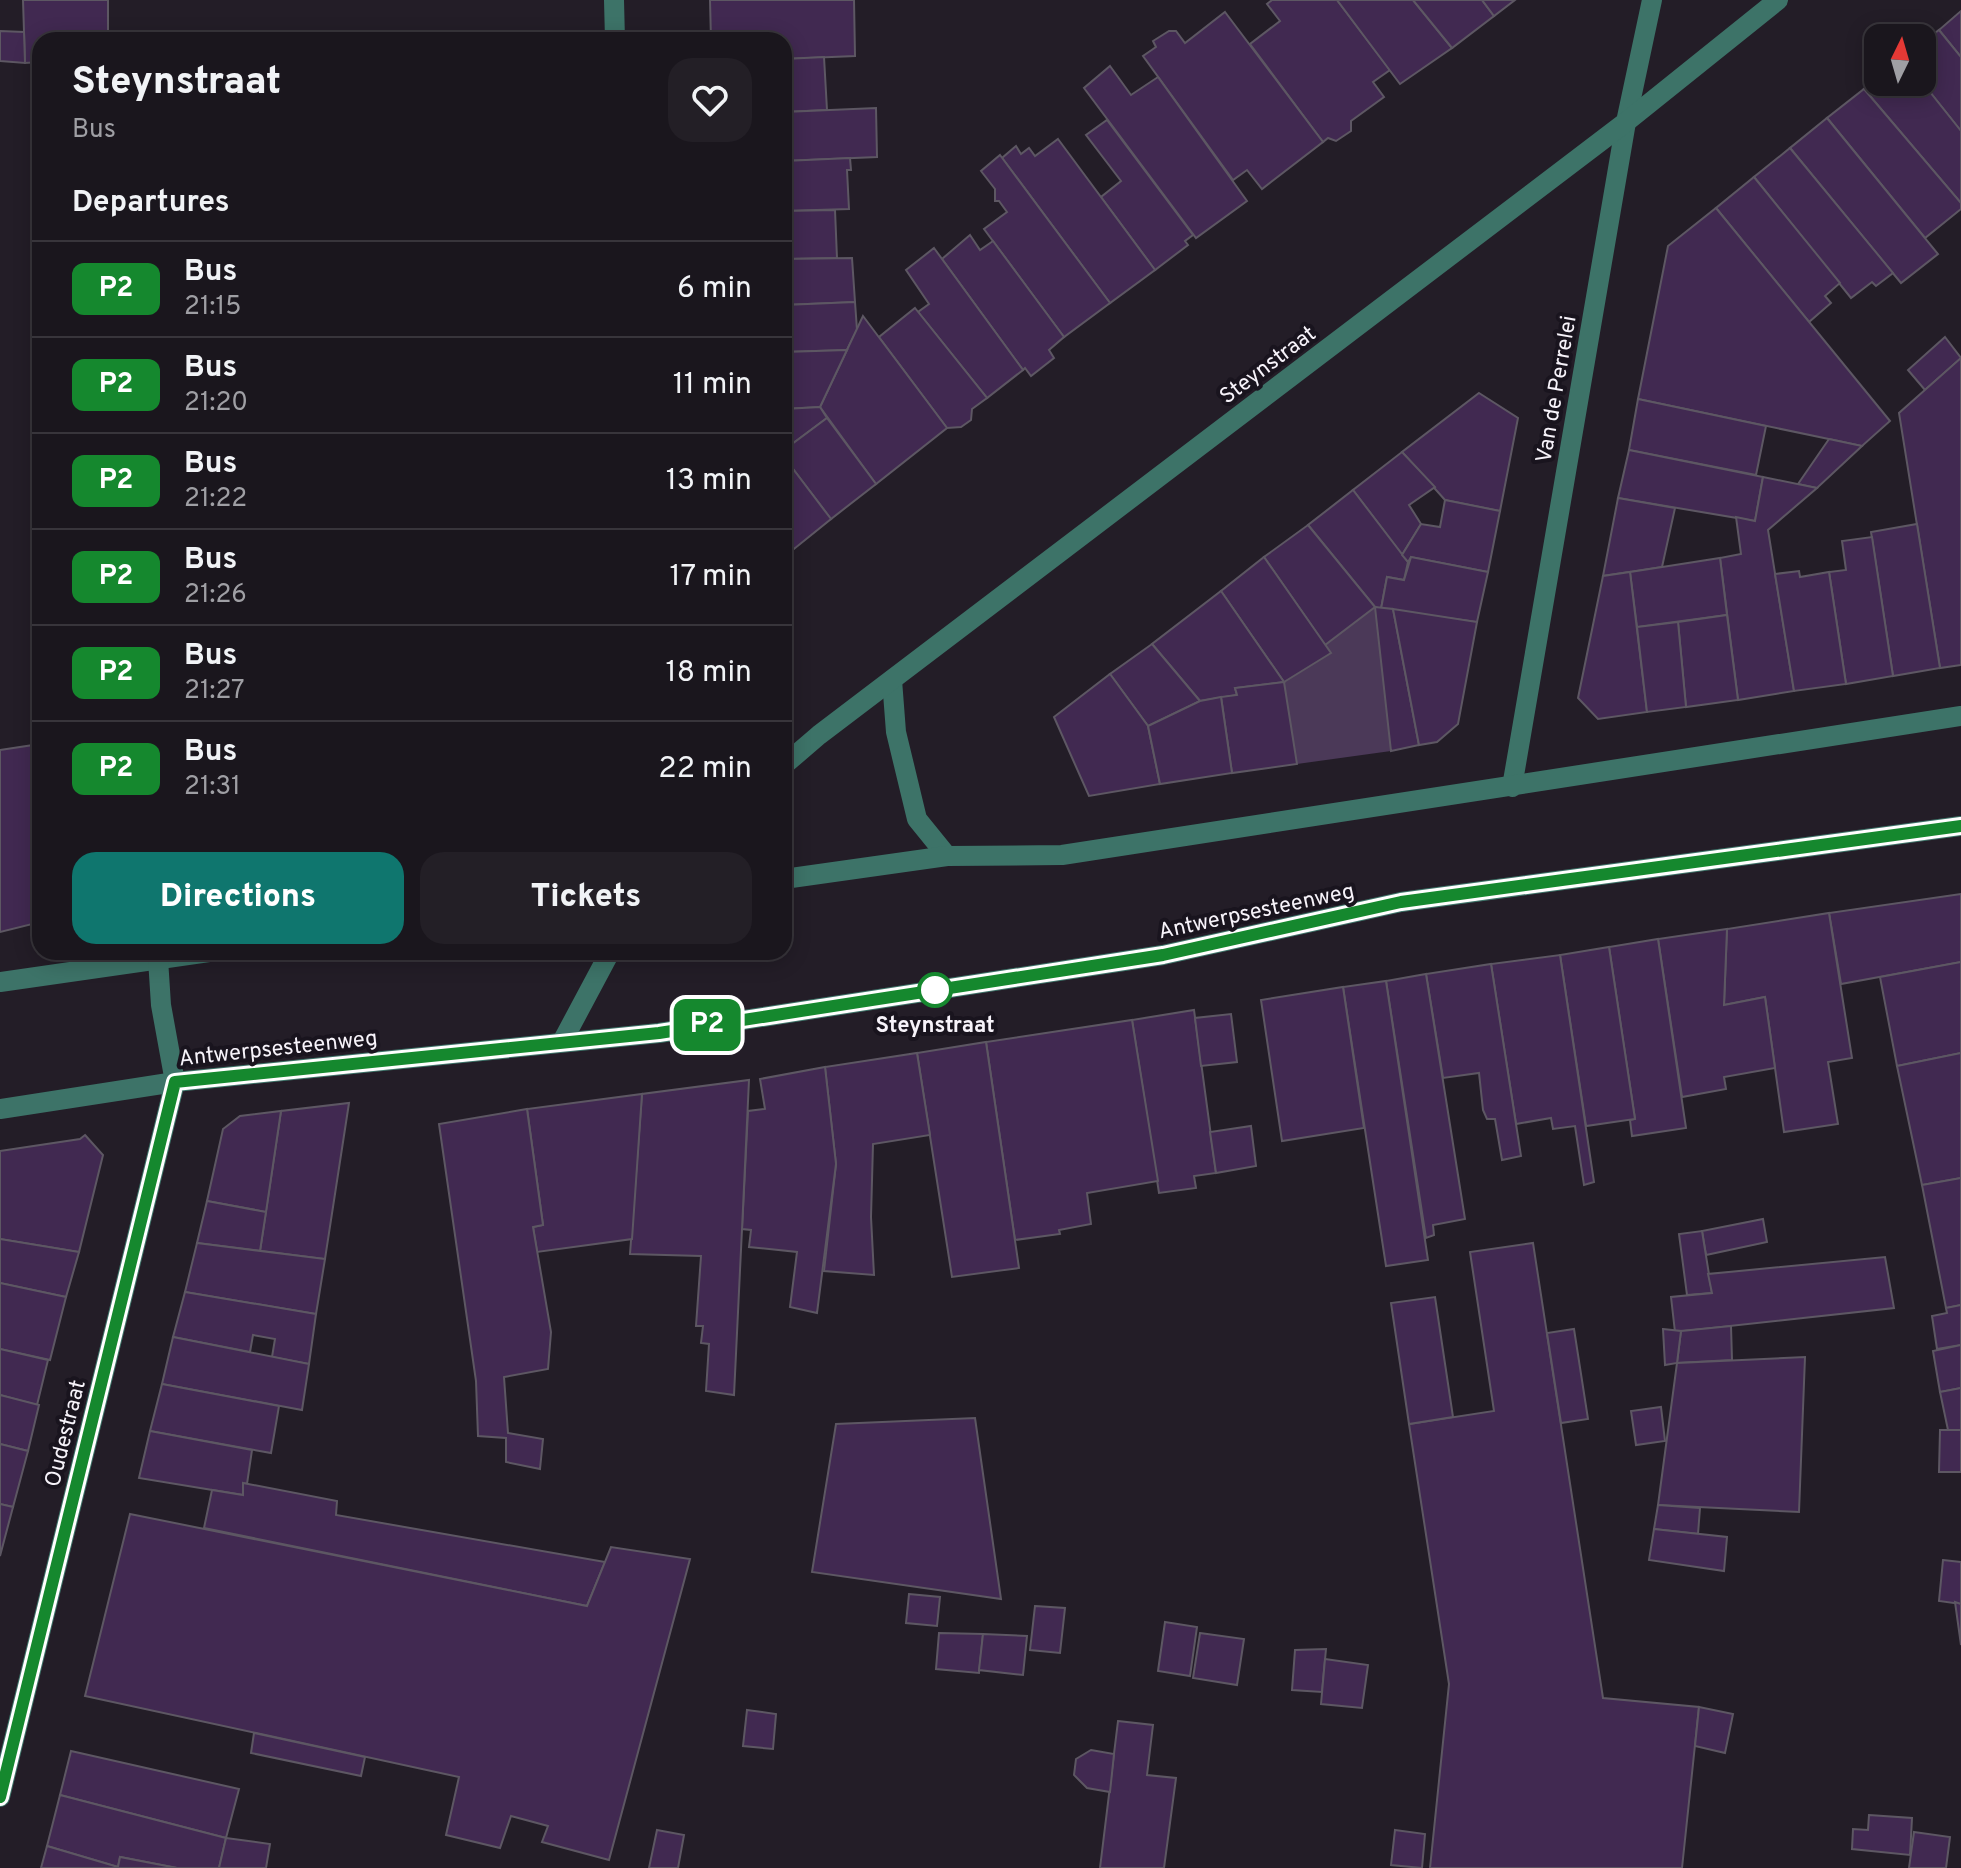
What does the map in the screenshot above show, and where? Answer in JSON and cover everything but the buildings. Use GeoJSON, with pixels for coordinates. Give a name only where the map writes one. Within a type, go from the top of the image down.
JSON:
{"type":"FeatureCollection","features":[{"type":"Feature","properties":{"kind":"street"},"geometry":{"type":"LineString","coordinates":[[614,0],[615,32]]}},
{"type":"Feature","properties":{"kind":"street","name":"Van de Perrelei"},"geometry":{"type":"LineString","coordinates":[[1512,787],[1626,122],[1652,0]]}},
{"type":"Feature","properties":{"kind":"street","name":"Steynstraat"},"geometry":{"type":"LineString","coordinates":[[792,758],[1626,122],[1778,0]]}},
{"type":"Feature","properties":{"kind":"street"},"geometry":{"type":"LineString","coordinates":[[892,680],[896,732],[917,819],[947,856]]}},
{"type":"Feature","properties":{"kind":"street"},"geometry":{"type":"LineString","coordinates":[[792,878],[947,856],[1062,855],[1961,716]]}},
{"type":"Feature","properties":{"kind":"street","name":"Antwerpsesteenweg"},"geometry":{"type":"LineString","coordinates":[[0,1109],[175,1082],[659,1033],[1163,955],[1401,902],[1961,826]]}},
{"type":"Feature","properties":{"kind":"street"},"geometry":{"type":"LineString","coordinates":[[0,982],[151,960]]}},
{"type":"Feature","properties":{"kind":"street"},"geometry":{"type":"LineString","coordinates":[[158,960],[161,1005],[175,1082]]}},
{"type":"Feature","properties":{"kind":"street"},"geometry":{"type":"LineString","coordinates":[[562,1042],[606,960]]}},
{"type":"Feature","properties":{"kind":"street","name":"Oudestraat"},"geometry":{"type":"LineString","coordinates":[[0,1797],[175,1082]]}},
{"type":"Feature","properties":{"kind":"shaded area"},"geometry":{"type":"Polygon","coordinates":[[[1375,607],[1391,751],[1297,764],[1284,682],[1330,654],[1325,645],[1375,607]]]}},
{"type":"Feature","properties":{"kind":"bus line","name":"P2"},"geometry":{"type":"LineString","coordinates":[[0,1797],[175,1082],[659,1033],[1163,955],[1401,902],[1961,826]]}},
{"type":"Feature","properties":{"kind":"place","name":"Steynstraat"},"geometry":{"type":"Point","coordinates":[935,990]}}]}
